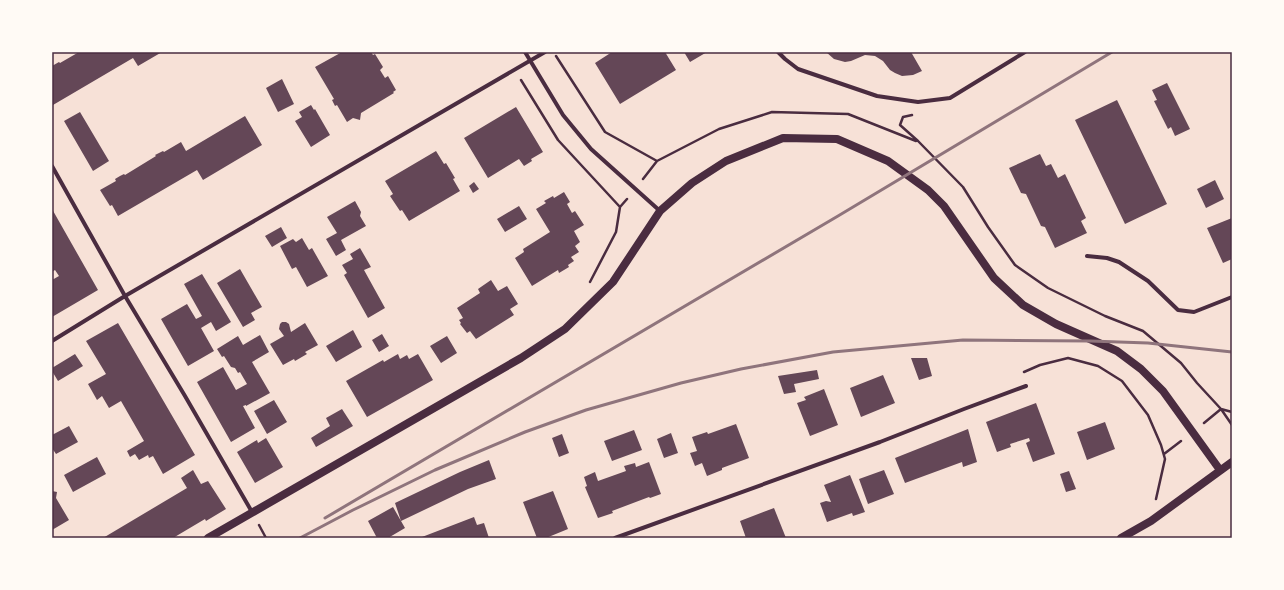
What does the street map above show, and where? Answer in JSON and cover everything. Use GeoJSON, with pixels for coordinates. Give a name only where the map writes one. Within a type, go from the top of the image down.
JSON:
{"type":"FeatureCollection","features":[{"type":"Feature","properties":{"kind":"main road"},"geometry":{"type":"LineString","coordinates":[[208,538],[521,358],[565,329],[613,282],[660,211],[692,183],[726,161],[783,138],[838,140],[888,161],[928,190],[944,206],[994,278],[1011,296],[1023,305],[1056,324],[1117,351],[1141,369],[1163,391],[1220,470]]}},
{"type":"Feature","properties":{"kind":"main road"},"geometry":{"type":"LineString","coordinates":[[1121,538],[1151,521],[1232,462]]}},
{"type":"Feature","properties":{"kind":"street"},"geometry":{"type":"LineString","coordinates":[[525,52],[563,114],[591,149],[660,211]]}},
{"type":"Feature","properties":{"kind":"street"},"geometry":{"type":"LineString","coordinates":[[52,341],[124,296],[544,52]]}},
{"type":"Feature","properties":{"kind":"street"},"geometry":{"type":"LineString","coordinates":[[778,52],[798,69],[877,96],[918,102],[950,98],[1025,52]]}},
{"type":"Feature","properties":{"kind":"street"},"geometry":{"type":"LineString","coordinates":[[52,166],[124,296],[185,396],[252,512]]}},
{"type":"Feature","properties":{"kind":"street"},"geometry":{"type":"LineString","coordinates":[[1087,256],[1107,258],[1119,262],[1148,281],[1178,310],[1194,312],[1232,297]]}},
{"type":"Feature","properties":{"kind":"street"},"geometry":{"type":"LineString","coordinates":[[615,538],[1026,386]]}},
{"type":"Feature","properties":{"kind":"path"},"geometry":{"type":"LineString","coordinates":[[554,52],[605,132],[657,161]]}},
{"type":"Feature","properties":{"kind":"path"},"geometry":{"type":"LineString","coordinates":[[515,70],[558,140],[620,207],[616,232],[589,284]]}},
{"type":"Feature","properties":{"kind":"path"},"geometry":{"type":"LineString","coordinates":[[930,100],[927,113],[903,117],[900,125],[963,187],[988,228],[1015,265],[1048,288],[1105,316],[1143,331],[1181,363],[1221,409],[1232,425]]}},
{"type":"Feature","properties":{"kind":"path"},"geometry":{"type":"LineString","coordinates":[[1031,369],[1040,365],[1068,358],[1098,366],[1122,381],[1148,416],[1164,454],[1165,460],[1151,521]]}},
{"type":"Feature","properties":{"kind":"path"},"geometry":{"type":"LineString","coordinates":[[1221,409],[1232,412]]}},
{"type":"Feature","properties":{"kind":"path"},"geometry":{"type":"LineString","coordinates":[[262,530],[266,538]]}},
{"type":"Feature","properties":{"kind":"building"},"geometry":{"type":"Polygon","coordinates":[[[79,52],[162,52],[138,66],[133,58],[53,105],[52,66],[79,52]]]}},
{"type":"Feature","properties":{"kind":"building"},"geometry":{"type":"Polygon","coordinates":[[[342,52],[371,52],[373,55],[375,54],[383,67],[380,70],[385,78],[388,76],[396,90],[393,92],[394,93],[361,113],[360,120],[353,118],[347,122],[337,105],[335,106],[332,100],[334,99],[315,67],[342,52]]]}},
{"type":"Feature","properties":{"kind":"building"},"geometry":{"type":"Polygon","coordinates":[[[612,52],[665,52],[676,70],[620,104],[595,63],[612,52]]]}},
{"type":"Feature","properties":{"kind":"building"},"geometry":{"type":"Polygon","coordinates":[[[684,52],[707,52],[690,62],[684,52]]]}},
{"type":"Feature","properties":{"kind":"building"},"geometry":{"type":"Polygon","coordinates":[[[826,52],[911,52],[922,71],[913,75],[902,76],[890,70],[883,61],[875,56],[865,55],[845,62],[834,59],[826,52]]]}},
{"type":"Feature","properties":{"kind":"building"},"geometry":{"type":"Polygon","coordinates":[[[282,79],[294,104],[278,112],[266,88],[282,79]]]}},
{"type":"Feature","properties":{"kind":"building"},"geometry":{"type":"Polygon","coordinates":[[[1167,83],[1190,129],[1175,136],[1171,127],[1168,129],[1154,101],[1157,100],[1152,90],[1167,83]]]}},
{"type":"Feature","properties":{"kind":"building"},"geometry":{"type":"Polygon","coordinates":[[[1117,100],[1167,204],[1125,224],[1075,120],[1117,100]]]}},
{"type":"Feature","properties":{"kind":"building"},"geometry":{"type":"Polygon","coordinates":[[[311,105],[314,110],[315,109],[330,135],[311,147],[295,121],[302,117],[299,112],[311,105]]]}},
{"type":"Feature","properties":{"kind":"building"},"geometry":{"type":"Polygon","coordinates":[[[516,107],[543,152],[531,159],[532,161],[524,166],[519,159],[488,178],[464,138],[516,107]]]}},
{"type":"Feature","properties":{"kind":"building"},"geometry":{"type":"Polygon","coordinates":[[[80,112],[109,161],[93,171],[64,121],[80,112]]]}},
{"type":"Feature","properties":{"kind":"building"},"geometry":{"type":"Polygon","coordinates":[[[245,116],[262,145],[203,180],[197,170],[118,216],[112,205],[110,206],[100,190],[116,181],[115,179],[124,174],[125,175],[156,156],[155,155],[163,151],[164,152],[181,142],[186,151],[245,116]]]}},
{"type":"Feature","properties":{"kind":"building"},"geometry":{"type":"Polygon","coordinates":[[[436,151],[444,164],[446,163],[455,178],[453,179],[460,191],[409,221],[390,196],[393,194],[385,181],[436,151]]]}},
{"type":"Feature","properties":{"kind":"building"},"geometry":{"type":"Polygon","coordinates":[[[1040,154],[1046,166],[1051,164],[1058,178],[1065,174],[1086,218],[1081,221],[1087,233],[1055,248],[1045,227],[1041,226],[1026,194],[1021,193],[1009,168],[1040,154]]]}},
{"type":"Feature","properties":{"kind":"building"},"geometry":{"type":"Polygon","coordinates":[[[1215,180],[1224,199],[1206,208],[1197,189],[1215,180]]]}},
{"type":"Feature","properties":{"kind":"building"},"geometry":{"type":"Polygon","coordinates":[[[474,182],[479,189],[473,193],[469,186],[474,182]]]}},
{"type":"Feature","properties":{"kind":"building"},"geometry":{"type":"Polygon","coordinates":[[[564,192],[570,202],[567,204],[572,213],[575,211],[584,225],[574,231],[580,242],[575,246],[579,252],[571,257],[574,261],[568,265],[569,267],[559,273],[558,270],[532,286],[515,258],[524,252],[523,249],[550,232],[536,209],[546,203],[544,201],[553,196],[554,198],[564,192]]]}},
{"type":"Feature","properties":{"kind":"building"},"geometry":{"type":"Polygon","coordinates":[[[355,201],[361,212],[360,216],[366,226],[341,240],[346,250],[336,256],[326,239],[337,233],[327,217],[355,201]]]}},
{"type":"Feature","properties":{"kind":"building"},"geometry":{"type":"Polygon","coordinates":[[[519,206],[527,219],[505,232],[497,219],[519,206]]]}},
{"type":"Feature","properties":{"kind":"building"},"geometry":{"type":"Polygon","coordinates":[[[52,209],[98,290],[52,317],[52,280],[59,276],[55,270],[52,272],[52,209]]]}},
{"type":"Feature","properties":{"kind":"building"},"geometry":{"type":"Polygon","coordinates":[[[1232,218],[1232,259],[1223,263],[1207,228],[1232,218]]]}},
{"type":"Feature","properties":{"kind":"building"},"geometry":{"type":"Polygon","coordinates":[[[281,227],[287,238],[272,247],[265,236],[281,227]]]}},
{"type":"Feature","properties":{"kind":"building"},"geometry":{"type":"Polygon","coordinates":[[[302,238],[309,250],[312,248],[328,276],[307,287],[296,267],[292,269],[280,246],[293,239],[296,242],[302,238]]]}},
{"type":"Feature","properties":{"kind":"building"},"geometry":{"type":"Polygon","coordinates":[[[360,248],[371,267],[364,270],[385,308],[368,318],[344,275],[347,273],[342,265],[353,259],[350,254],[360,248]]]}},
{"type":"Feature","properties":{"kind":"building"},"geometry":{"type":"Polygon","coordinates":[[[240,269],[262,307],[251,313],[255,320],[243,327],[217,283],[240,269]]]}},
{"type":"Feature","properties":{"kind":"building"},"geometry":{"type":"Polygon","coordinates":[[[202,274],[231,322],[216,331],[211,322],[201,328],[214,351],[188,366],[161,319],[187,304],[196,319],[202,316],[184,284],[202,274]]]}},
{"type":"Feature","properties":{"kind":"building"},"geometry":{"type":"Polygon","coordinates":[[[491,280],[498,291],[507,286],[518,304],[510,309],[514,315],[476,339],[470,331],[467,333],[460,324],[461,323],[459,320],[463,318],[457,308],[480,293],[478,289],[491,280]]]}},
{"type":"Feature","properties":{"kind":"building"},"geometry":{"type":"Polygon","coordinates":[[[282,322],[289,324],[291,332],[305,323],[318,345],[305,352],[307,354],[295,361],[294,359],[283,365],[270,344],[284,336],[279,329],[282,322]]]}},
{"type":"Feature","properties":{"kind":"building"},"geometry":{"type":"Polygon","coordinates":[[[118,323],[195,455],[163,474],[153,456],[149,458],[148,455],[139,460],[135,454],[130,457],[127,451],[144,441],[121,401],[109,408],[102,396],[97,400],[88,384],[106,374],[86,341],[118,323]]]}},
{"type":"Feature","properties":{"kind":"building"},"geometry":{"type":"Polygon","coordinates":[[[353,330],[362,347],[336,362],[326,346],[353,330]]]}},
{"type":"Feature","properties":{"kind":"building"},"geometry":{"type":"Polygon","coordinates":[[[382,334],[389,346],[379,352],[372,340],[382,334]]]}},
{"type":"Feature","properties":{"kind":"building"},"geometry":{"type":"Polygon","coordinates":[[[260,335],[269,352],[252,362],[270,393],[246,406],[243,406],[255,428],[231,442],[197,382],[223,367],[236,390],[247,384],[240,372],[238,373],[235,368],[231,367],[224,356],[222,357],[217,349],[238,336],[243,345],[260,335]]]}},
{"type":"Feature","properties":{"kind":"building"},"geometry":{"type":"Polygon","coordinates":[[[447,336],[457,353],[441,363],[430,346],[447,336]]]}},
{"type":"Feature","properties":{"kind":"building"},"geometry":{"type":"Polygon","coordinates":[[[75,354],[83,366],[58,381],[52,371],[52,368],[75,354]]]}},
{"type":"Feature","properties":{"kind":"building"},"geometry":{"type":"Polygon","coordinates":[[[398,354],[400,359],[407,355],[409,359],[418,354],[433,380],[367,417],[346,381],[383,360],[384,362],[398,354]]]}},
{"type":"Feature","properties":{"kind":"building"},"geometry":{"type":"Polygon","coordinates":[[[911,358],[927,358],[932,376],[919,380],[911,358]]]}},
{"type":"Feature","properties":{"kind":"building"},"geometry":{"type":"Polygon","coordinates":[[[817,370],[819,379],[794,384],[796,392],[784,394],[778,376],[817,370]]]}},
{"type":"Feature","properties":{"kind":"building"},"geometry":{"type":"Polygon","coordinates":[[[883,375],[895,403],[861,417],[850,388],[883,375]]]}},
{"type":"Feature","properties":{"kind":"building"},"geometry":{"type":"Polygon","coordinates":[[[824,389],[838,425],[810,436],[797,403],[806,400],[804,397],[824,389]]]}},
{"type":"Feature","properties":{"kind":"building"},"geometry":{"type":"Polygon","coordinates":[[[274,400],[287,422],[267,434],[254,411],[274,400]]]}},
{"type":"Feature","properties":{"kind":"building"},"geometry":{"type":"Polygon","coordinates":[[[1036,403],[1055,454],[1033,462],[1026,443],[1030,441],[1029,438],[1010,444],[1011,447],[997,452],[986,422],[1036,403]]]}},
{"type":"Feature","properties":{"kind":"building"},"geometry":{"type":"Polygon","coordinates":[[[342,409],[353,426],[316,447],[311,438],[330,426],[326,418],[342,409]]]}},
{"type":"Feature","properties":{"kind":"building"},"geometry":{"type":"Polygon","coordinates":[[[1105,422],[1115,449],[1087,460],[1077,432],[1105,422]]]}},
{"type":"Feature","properties":{"kind":"building"},"geometry":{"type":"Polygon","coordinates":[[[736,424],[749,458],[722,468],[722,470],[707,476],[702,463],[695,466],[690,453],[697,451],[692,437],[707,432],[708,434],[736,424]]]}},
{"type":"Feature","properties":{"kind":"building"},"geometry":{"type":"Polygon","coordinates":[[[69,426],[78,442],[56,454],[52,448],[52,435],[69,426]]]}},
{"type":"Feature","properties":{"kind":"building"},"geometry":{"type":"Polygon","coordinates":[[[968,429],[977,462],[963,467],[962,462],[905,483],[895,458],[968,429]]]}},
{"type":"Feature","properties":{"kind":"building"},"geometry":{"type":"Polygon","coordinates":[[[634,430],[642,450],[612,461],[604,441],[634,430]]]}},
{"type":"Feature","properties":{"kind":"building"},"geometry":{"type":"Polygon","coordinates":[[[671,433],[678,453],[664,458],[657,439],[671,433]]]}},
{"type":"Feature","properties":{"kind":"building"},"geometry":{"type":"Polygon","coordinates":[[[562,434],[569,453],[559,457],[552,438],[562,434]]]}},
{"type":"Feature","properties":{"kind":"building"},"geometry":{"type":"Polygon","coordinates":[[[266,438],[283,467],[255,483],[237,452],[257,440],[258,443],[266,438]]]}},
{"type":"Feature","properties":{"kind":"building"},"geometry":{"type":"Polygon","coordinates":[[[97,457],[106,474],[73,492],[64,475],[97,457]]]}},
{"type":"Feature","properties":{"kind":"building"},"geometry":{"type":"Polygon","coordinates":[[[489,460],[496,479],[468,489],[401,521],[395,503],[489,460]]]}},
{"type":"Feature","properties":{"kind":"building"},"geometry":{"type":"Polygon","coordinates":[[[649,462],[661,494],[612,511],[613,513],[598,518],[585,487],[587,486],[584,477],[595,472],[598,481],[626,471],[624,466],[635,463],[636,467],[649,462]]]}},
{"type":"Feature","properties":{"kind":"building"},"geometry":{"type":"Polygon","coordinates":[[[193,470],[201,484],[208,481],[226,509],[206,521],[205,519],[173,538],[103,538],[187,488],[181,478],[193,470]]]}},
{"type":"Feature","properties":{"kind":"building"},"geometry":{"type":"Polygon","coordinates":[[[884,470],[894,494],[868,504],[859,479],[884,470]]]}},
{"type":"Feature","properties":{"kind":"building"},"geometry":{"type":"Polygon","coordinates":[[[1069,471],[1076,489],[1066,492],[1060,474],[1069,471]]]}},
{"type":"Feature","properties":{"kind":"building"},"geometry":{"type":"Polygon","coordinates":[[[850,475],[865,512],[853,516],[852,513],[827,522],[820,503],[826,501],[831,502],[824,485],[850,475]]]}},
{"type":"Feature","properties":{"kind":"building"},"geometry":{"type":"Polygon","coordinates":[[[52,491],[57,492],[56,498],[69,520],[52,530],[52,491]]]}},
{"type":"Feature","properties":{"kind":"building"},"geometry":{"type":"Polygon","coordinates":[[[553,491],[568,529],[546,538],[537,538],[523,502],[553,491]]]}},
{"type":"Feature","properties":{"kind":"building"},"geometry":{"type":"Polygon","coordinates":[[[393,507],[405,528],[388,538],[377,538],[368,521],[393,507]]]}},
{"type":"Feature","properties":{"kind":"building"},"geometry":{"type":"Polygon","coordinates":[[[774,508],[786,538],[746,538],[740,521],[774,508]]]}},
{"type":"Feature","properties":{"kind":"building"},"geometry":{"type":"Polygon","coordinates":[[[474,517],[477,525],[484,523],[489,538],[422,537],[474,517]]]}},
{"type":"Feature","properties":{"kind":"railway"},"geometry":{"type":"LineString","coordinates":[[325,518],[838,216],[1112,52]]}},
{"type":"Feature","properties":{"kind":"railway"},"geometry":{"type":"LineString","coordinates":[[300,538],[435,470],[525,432],[586,410],[681,383],[741,369],[833,352],[963,340],[1148,343],[1232,352]]}}]}
